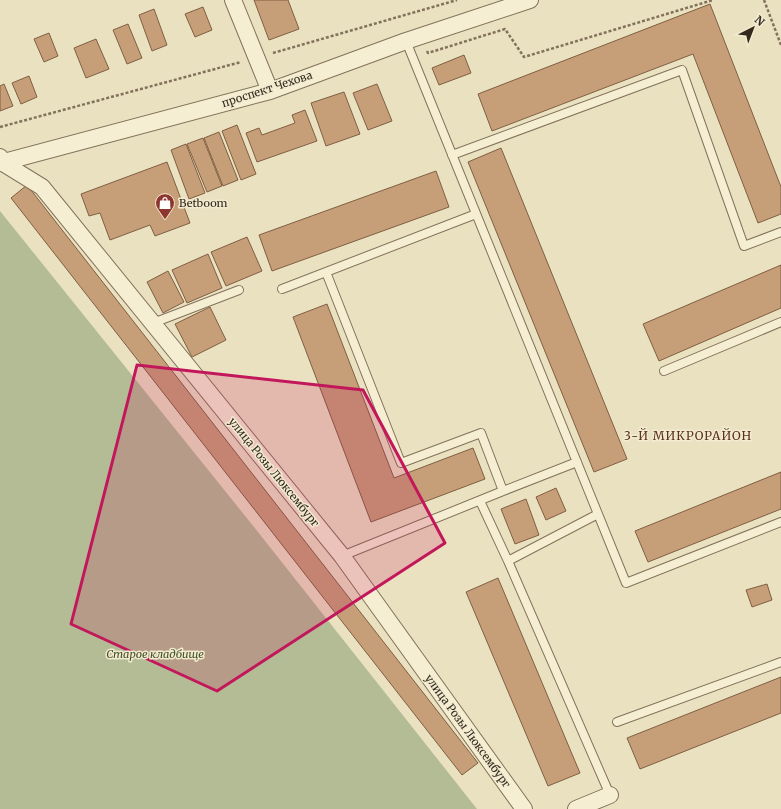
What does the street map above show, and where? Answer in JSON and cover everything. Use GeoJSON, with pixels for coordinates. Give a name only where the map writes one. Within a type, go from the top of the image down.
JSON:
{"type":"FeatureCollection","features":[{"type":"Feature","properties":{"kind":"street"},"geometry":{"type":"LineString","coordinates":[[233,0],[270,91]]}},
{"type":"Feature","properties":{"kind":"street","name":"проспект Чехова"},"geometry":{"type":"LineString","coordinates":[[1,161],[270,91],[413,39],[530,0]]}},
{"type":"Feature","properties":{"kind":"street","name":"улица Розы Люксембург"},"geometry":{"type":"LineString","coordinates":[[1,161],[42,187],[342,556],[524,809]]}},
{"type":"Feature","properties":{"kind":"street"},"geometry":{"type":"LineString","coordinates":[[576,809],[610,796]]}},
{"type":"Feature","properties":{"kind":"lane"},"geometry":{"type":"LineString","coordinates":[[413,39],[452,155],[626,583],[781,522]]}},
{"type":"Feature","properties":{"kind":"lane"},"geometry":{"type":"LineString","coordinates":[[452,155],[682,70],[744,246],[781,232]]}},
{"type":"Feature","properties":{"kind":"lane"},"geometry":{"type":"LineString","coordinates":[[282,289],[476,214]]}},
{"type":"Feature","properties":{"kind":"lane"},"geometry":{"type":"LineString","coordinates":[[326,272],[401,463],[481,433],[503,491]]}},
{"type":"Feature","properties":{"kind":"lane"},"geometry":{"type":"LineString","coordinates":[[153,323],[239,290]]}},
{"type":"Feature","properties":{"kind":"lane"},"geometry":{"type":"LineString","coordinates":[[664,371],[781,322]]}},
{"type":"Feature","properties":{"kind":"lane"},"geometry":{"type":"LineString","coordinates":[[342,556],[577,462]]}},
{"type":"Feature","properties":{"kind":"lane"},"geometry":{"type":"LineString","coordinates":[[480,500],[610,796]]}},
{"type":"Feature","properties":{"kind":"lane"},"geometry":{"type":"LineString","coordinates":[[508,562],[598,514]]}},
{"type":"Feature","properties":{"kind":"lane"},"geometry":{"type":"LineString","coordinates":[[617,722],[781,662]]}},
{"type":"Feature","properties":{"kind":"path"},"geometry":{"type":"LineString","coordinates":[[0,127],[256,58],[457,0]]}},
{"type":"Feature","properties":{"kind":"path"},"geometry":{"type":"LineString","coordinates":[[409,14],[413,39],[428,53],[504,29],[524,58],[713,0]]}},
{"type":"Feature","properties":{"kind":"path"},"geometry":{"type":"LineString","coordinates":[[764,0],[781,45]]}},
{"type":"Feature","properties":{"kind":"highlighted area"},"geometry":{"type":"Polygon","coordinates":[[[137,365],[363,390],[445,543],[217,691],[71,624],[137,365]]]}},
{"type":"Feature","properties":{"kind":"green space","name":"Старое кладбище"},"geometry":{"type":"Polygon","coordinates":[[[0,211],[254,527],[477,809],[0,809],[0,211]]]}},
{"type":"Feature","properties":{"kind":"building"},"geometry":{"type":"Polygon","coordinates":[[[254,0],[288,0],[299,29],[269,40],[254,0]]]}},
{"type":"Feature","properties":{"kind":"building"},"geometry":{"type":"Polygon","coordinates":[[[710,4],[781,187],[781,214],[758,223],[693,54],[492,131],[478,94],[710,4]]]}},
{"type":"Feature","properties":{"kind":"building"},"geometry":{"type":"Polygon","coordinates":[[[203,7],[212,30],[195,37],[185,14],[203,7]]]}},
{"type":"Feature","properties":{"kind":"building"},"geometry":{"type":"Polygon","coordinates":[[[154,9],[167,45],[152,51],[139,15],[154,9]]]}},
{"type":"Feature","properties":{"kind":"building"},"geometry":{"type":"Polygon","coordinates":[[[128,24],[142,58],[127,64],[113,30],[128,24]]]}},
{"type":"Feature","properties":{"kind":"building"},"geometry":{"type":"Polygon","coordinates":[[[49,33],[58,56],[44,62],[34,39],[49,33]]]}},
{"type":"Feature","properties":{"kind":"building"},"geometry":{"type":"Polygon","coordinates":[[[96,39],[109,69],[86,78],[74,48],[96,39]]]}},
{"type":"Feature","properties":{"kind":"building"},"geometry":{"type":"Polygon","coordinates":[[[464,55],[471,73],[439,85],[432,68],[464,55]]]}},
{"type":"Feature","properties":{"kind":"building"},"geometry":{"type":"Polygon","coordinates":[[[29,76],[37,97],[21,104],[12,83],[29,76]]]}},
{"type":"Feature","properties":{"kind":"building"},"geometry":{"type":"Polygon","coordinates":[[[4,84],[13,106],[0,111],[0,86],[4,84]]]}},
{"type":"Feature","properties":{"kind":"building"},"geometry":{"type":"Polygon","coordinates":[[[377,84],[392,121],[368,130],[353,93],[377,84]]]}},
{"type":"Feature","properties":{"kind":"building"},"geometry":{"type":"Polygon","coordinates":[[[344,92],[360,134],[326,146],[311,103],[344,92]]]}},
{"type":"Feature","properties":{"kind":"building"},"geometry":{"type":"Polygon","coordinates":[[[305,110],[317,141],[257,162],[246,133],[259,128],[262,135],[295,123],[292,115],[305,110]]]}},
{"type":"Feature","properties":{"kind":"building"},"geometry":{"type":"Polygon","coordinates":[[[237,125],[256,174],[241,180],[222,131],[237,125]]]}},
{"type":"Feature","properties":{"kind":"building"},"geometry":{"type":"Polygon","coordinates":[[[219,132],[238,180],[223,186],[204,138],[219,132]]]}},
{"type":"Feature","properties":{"kind":"building"},"geometry":{"type":"Polygon","coordinates":[[[203,138],[222,186],[207,192],[187,144],[203,138]]]}},
{"type":"Feature","properties":{"kind":"building"},"geometry":{"type":"Polygon","coordinates":[[[186,144],[205,193],[189,199],[171,150],[186,144]]]}},
{"type":"Feature","properties":{"kind":"building"},"geometry":{"type":"Polygon","coordinates":[[[501,148],[627,459],[594,472],[468,162],[501,148]]]}},
{"type":"Feature","properties":{"kind":"building"},"geometry":{"type":"Polygon","coordinates":[[[167,162],[190,223],[155,236],[150,225],[110,240],[100,213],[89,216],[81,194],[167,162]]]}},
{"type":"Feature","properties":{"kind":"building"},"geometry":{"type":"Polygon","coordinates":[[[436,171],[449,207],[272,271],[259,235],[436,171]]]}},
{"type":"Feature","properties":{"kind":"building"},"geometry":{"type":"Polygon","coordinates":[[[27,185],[478,763],[462,775],[11,198],[27,185]]]}},
{"type":"Feature","properties":{"kind":"building"},"geometry":{"type":"Polygon","coordinates":[[[247,237],[262,271],[226,286],[211,252],[247,237]]]}},
{"type":"Feature","properties":{"kind":"building"},"geometry":{"type":"Polygon","coordinates":[[[208,254],[222,288],[187,303],[172,270],[208,254]]]}},
{"type":"Feature","properties":{"kind":"building"},"geometry":{"type":"Polygon","coordinates":[[[781,265],[781,308],[659,361],[643,324],[781,265]]]}},
{"type":"Feature","properties":{"kind":"building"},"geometry":{"type":"Polygon","coordinates":[[[168,271],[184,302],[163,313],[147,282],[168,271]]]}},
{"type":"Feature","properties":{"kind":"building"},"geometry":{"type":"Polygon","coordinates":[[[327,304],[394,478],[473,448],[485,479],[371,522],[293,317],[327,304]]]}},
{"type":"Feature","properties":{"kind":"building"},"geometry":{"type":"Polygon","coordinates":[[[210,307],[226,340],[192,357],[175,324],[210,307]]]}},
{"type":"Feature","properties":{"kind":"building"},"geometry":{"type":"Polygon","coordinates":[[[781,472],[781,509],[648,562],[635,531],[781,472]]]}},
{"type":"Feature","properties":{"kind":"building"},"geometry":{"type":"Polygon","coordinates":[[[556,488],[566,511],[546,520],[536,497],[556,488]]]}},
{"type":"Feature","properties":{"kind":"building"},"geometry":{"type":"Polygon","coordinates":[[[526,499],[539,535],[515,544],[501,509],[526,499]]]}},
{"type":"Feature","properties":{"kind":"building"},"geometry":{"type":"Polygon","coordinates":[[[498,578],[580,773],[548,786],[466,592],[498,578]]]}},
{"type":"Feature","properties":{"kind":"building"},"geometry":{"type":"Polygon","coordinates":[[[767,584],[772,600],[752,607],[746,590],[767,584]]]}},
{"type":"Feature","properties":{"kind":"building"},"geometry":{"type":"Polygon","coordinates":[[[781,677],[781,713],[640,769],[627,738],[781,677]]]}},
{"type":"Feature","properties":{"kind":"place","name":"Betboom"},"geometry":{"type":"Point","coordinates":[165,220]}},
{"type":"Feature","properties":{"kind":"district","name":"3-Й МИКРОРАЙОН"},"geometry":{"type":"Point","coordinates":[688,436]}}]}
